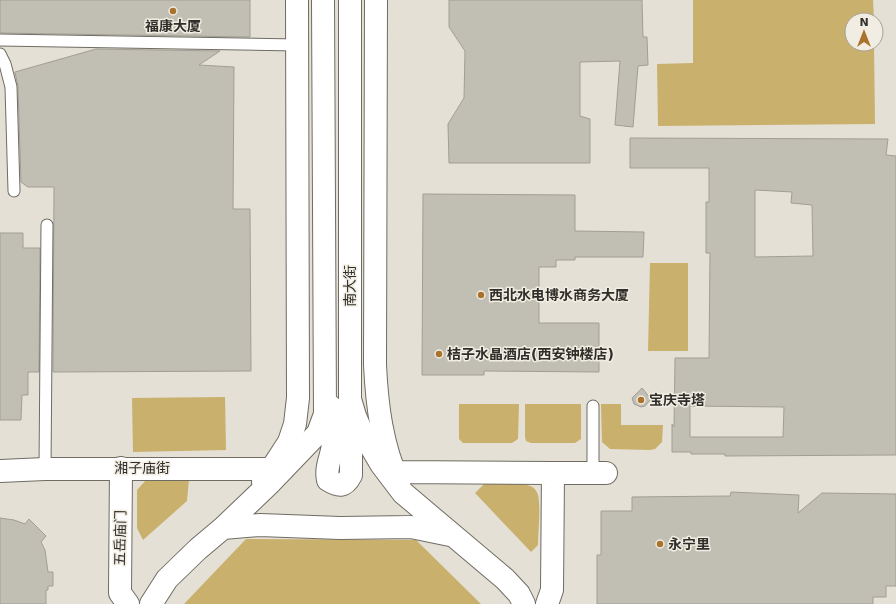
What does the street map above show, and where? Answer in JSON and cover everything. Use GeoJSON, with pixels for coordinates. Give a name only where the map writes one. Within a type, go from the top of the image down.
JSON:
{"type":"FeatureCollection","features":[{"type":"Feature","properties":{"kind":"main road"},"geometry":{"type":"LineString","coordinates":[[278,468],[295,424],[298,398],[297,0]]}},
{"type":"Feature","properties":{"kind":"main road","name":"南大街"},"geometry":{"type":"LineString","coordinates":[[151,604],[167,580],[198,548],[223,528],[243,509],[278,468],[318,433],[325,414],[323,0]]}},
{"type":"Feature","properties":{"kind":"main road","name":"南大街"},"geometry":{"type":"LineString","coordinates":[[350,0],[350,399],[361,430],[388,468],[403,493],[505,579],[519,594],[524,604]]}},
{"type":"Feature","properties":{"kind":"main road"},"geometry":{"type":"LineString","coordinates":[[376,0],[376,372],[377,398],[380,422],[387,452],[388,468],[600,473]]}},
{"type":"Feature","properties":{"kind":"main road"},"geometry":{"type":"LineString","coordinates":[[325,383],[333,422],[333,444],[326,473],[328,480],[338,485],[344,484],[351,475],[350,399]]}},
{"type":"Feature","properties":{"kind":"main road","name":"湘子庙街"},"geometry":{"type":"LineString","coordinates":[[0,471],[45,468],[278,468]]}},
{"type":"Feature","properties":{"kind":"main road","name":"五岳庙门"},"geometry":{"type":"LineString","coordinates":[[121,468],[120,593],[128,604]]}},
{"type":"Feature","properties":{"kind":"main road"},"geometry":{"type":"LineString","coordinates":[[547,604],[552,590],[553,473]]}},
{"type":"Feature","properties":{"kind":"main road"},"geometry":{"type":"LineString","coordinates":[[223,528],[260,525],[340,528],[411,527],[452,535]]}},
{"type":"Feature","properties":{"kind":"lane"},"geometry":{"type":"LineString","coordinates":[[0,40],[297,45]]}},
{"type":"Feature","properties":{"kind":"lane"},"geometry":{"type":"LineString","coordinates":[[0,54],[5,64],[11,88],[14,191]]}},
{"type":"Feature","properties":{"kind":"lane"},"geometry":{"type":"LineString","coordinates":[[45,468],[47,225]]}},
{"type":"Feature","properties":{"kind":"lane"},"geometry":{"type":"LineString","coordinates":[[593,406],[600,473]]}},
{"type":"Feature","properties":{"kind":"shaded area"},"geometry":{"type":"Polygon","coordinates":[[[693,0],[873,0],[874,12],[844,12],[844,52],[874,52],[875,124],[658,126],[657,64],[693,63],[693,0]]]}},
{"type":"Feature","properties":{"kind":"shaded area"},"geometry":{"type":"Polygon","coordinates":[[[650,263],[688,263],[688,351],[648,351],[650,263]]]}},
{"type":"Feature","properties":{"kind":"shaded area"},"geometry":{"type":"Polygon","coordinates":[[[225,397],[226,450],[133,452],[132,398],[225,397]]]}},
{"type":"Feature","properties":{"kind":"shaded area"},"geometry":{"type":"Polygon","coordinates":[[[459,404],[519,404],[518,439],[512,443],[463,443],[459,439],[459,404]]]}},
{"type":"Feature","properties":{"kind":"shaded area"},"geometry":{"type":"Polygon","coordinates":[[[525,404],[581,404],[581,439],[575,443],[531,443],[526,441],[525,404]]]}},
{"type":"Feature","properties":{"kind":"shaded area"},"geometry":{"type":"Polygon","coordinates":[[[601,404],[621,404],[621,425],[663,425],[662,442],[655,449],[650,450],[610,449],[602,442],[601,404]]]}},
{"type":"Feature","properties":{"kind":"shaded area"},"geometry":{"type":"Polygon","coordinates":[[[189,479],[187,501],[143,540],[137,528],[137,490],[146,480],[189,479]]]}},
{"type":"Feature","properties":{"kind":"shaded area"},"geometry":{"type":"Polygon","coordinates":[[[484,484],[520,484],[534,488],[538,495],[539,506],[538,545],[531,552],[475,493],[484,484]]]}},
{"type":"Feature","properties":{"kind":"shaded area"},"geometry":{"type":"Polygon","coordinates":[[[246,539],[416,540],[481,604],[184,604],[246,539]]]}},
{"type":"Feature","properties":{"kind":"building","name":"福康大厦"},"geometry":{"type":"Polygon","coordinates":[[[0,0],[250,0],[250,37],[0,33],[0,0]]]}},
{"type":"Feature","properties":{"kind":"building"},"geometry":{"type":"Polygon","coordinates":[[[449,0],[642,0],[643,37],[647,37],[648,65],[638,66],[633,127],[615,125],[620,61],[580,62],[580,116],[590,119],[590,163],[449,163],[448,124],[464,98],[465,51],[449,27],[449,0]]]}},
{"type":"Feature","properties":{"kind":"building"},"geometry":{"type":"Polygon","coordinates":[[[96,49],[220,51],[199,65],[234,67],[233,209],[250,209],[251,371],[53,372],[54,187],[28,187],[21,182],[18,87],[15,72],[96,49]]]}},
{"type":"Feature","properties":{"kind":"building"},"geometry":{"type":"Polygon","coordinates":[[[630,138],[888,139],[886,155],[896,156],[896,455],[725,456],[725,454],[691,454],[691,452],[672,452],[672,424],[674,427],[675,358],[709,358],[710,253],[706,253],[706,202],[709,202],[709,168],[630,168],[630,138]],[[755,190],[755,257],[813,256],[812,205],[791,203],[792,192],[755,190]],[[690,406],[690,437],[783,437],[784,407],[690,406]]]}},
{"type":"Feature","properties":{"kind":"building","name":"西北水电博水商务大厦"},"geometry":{"type":"Polygon","coordinates":[[[423,194],[575,195],[575,231],[644,232],[643,257],[575,257],[575,260],[556,260],[556,267],[539,267],[539,323],[599,323],[599,372],[484,371],[484,375],[422,375],[423,194]]]}},
{"type":"Feature","properties":{"kind":"building"},"geometry":{"type":"Polygon","coordinates":[[[0,233],[23,233],[23,248],[40,248],[39,372],[28,372],[28,395],[22,395],[21,420],[0,420],[0,233]]]}},
{"type":"Feature","properties":{"kind":"building","name":"宝庆寺塔"},"geometry":{"type":"Polygon","coordinates":[[[642,388],[651,399],[645,406],[641,407],[634,404],[632,398],[642,388]]]}},
{"type":"Feature","properties":{"kind":"building"},"geometry":{"type":"Polygon","coordinates":[[[731,492],[799,495],[798,513],[822,493],[896,494],[896,586],[886,586],[886,597],[873,597],[873,604],[597,604],[597,555],[601,555],[601,511],[632,511],[632,497],[730,496],[731,492]]]}},
{"type":"Feature","properties":{"kind":"building"},"geometry":{"type":"Polygon","coordinates":[[[0,518],[14,520],[25,524],[29,519],[46,536],[41,542],[45,550],[48,572],[53,572],[53,586],[48,586],[48,590],[46,590],[46,604],[0,604],[0,518]]]}},
{"type":"Feature","properties":{"kind":"place","name":"福康大厦"},"geometry":{"type":"Point","coordinates":[173,11]}},
{"type":"Feature","properties":{"kind":"place","name":"西北水电博水商务大厦"},"geometry":{"type":"Point","coordinates":[481,295]}},
{"type":"Feature","properties":{"kind":"place","name":"桔子水晶酒店(西安钟楼店)"},"geometry":{"type":"Point","coordinates":[439,354]}},
{"type":"Feature","properties":{"kind":"place","name":"宝庆寺塔"},"geometry":{"type":"Point","coordinates":[641,400]}},
{"type":"Feature","properties":{"kind":"place","name":"永宁里"},"geometry":{"type":"Point","coordinates":[660,544]}}]}
